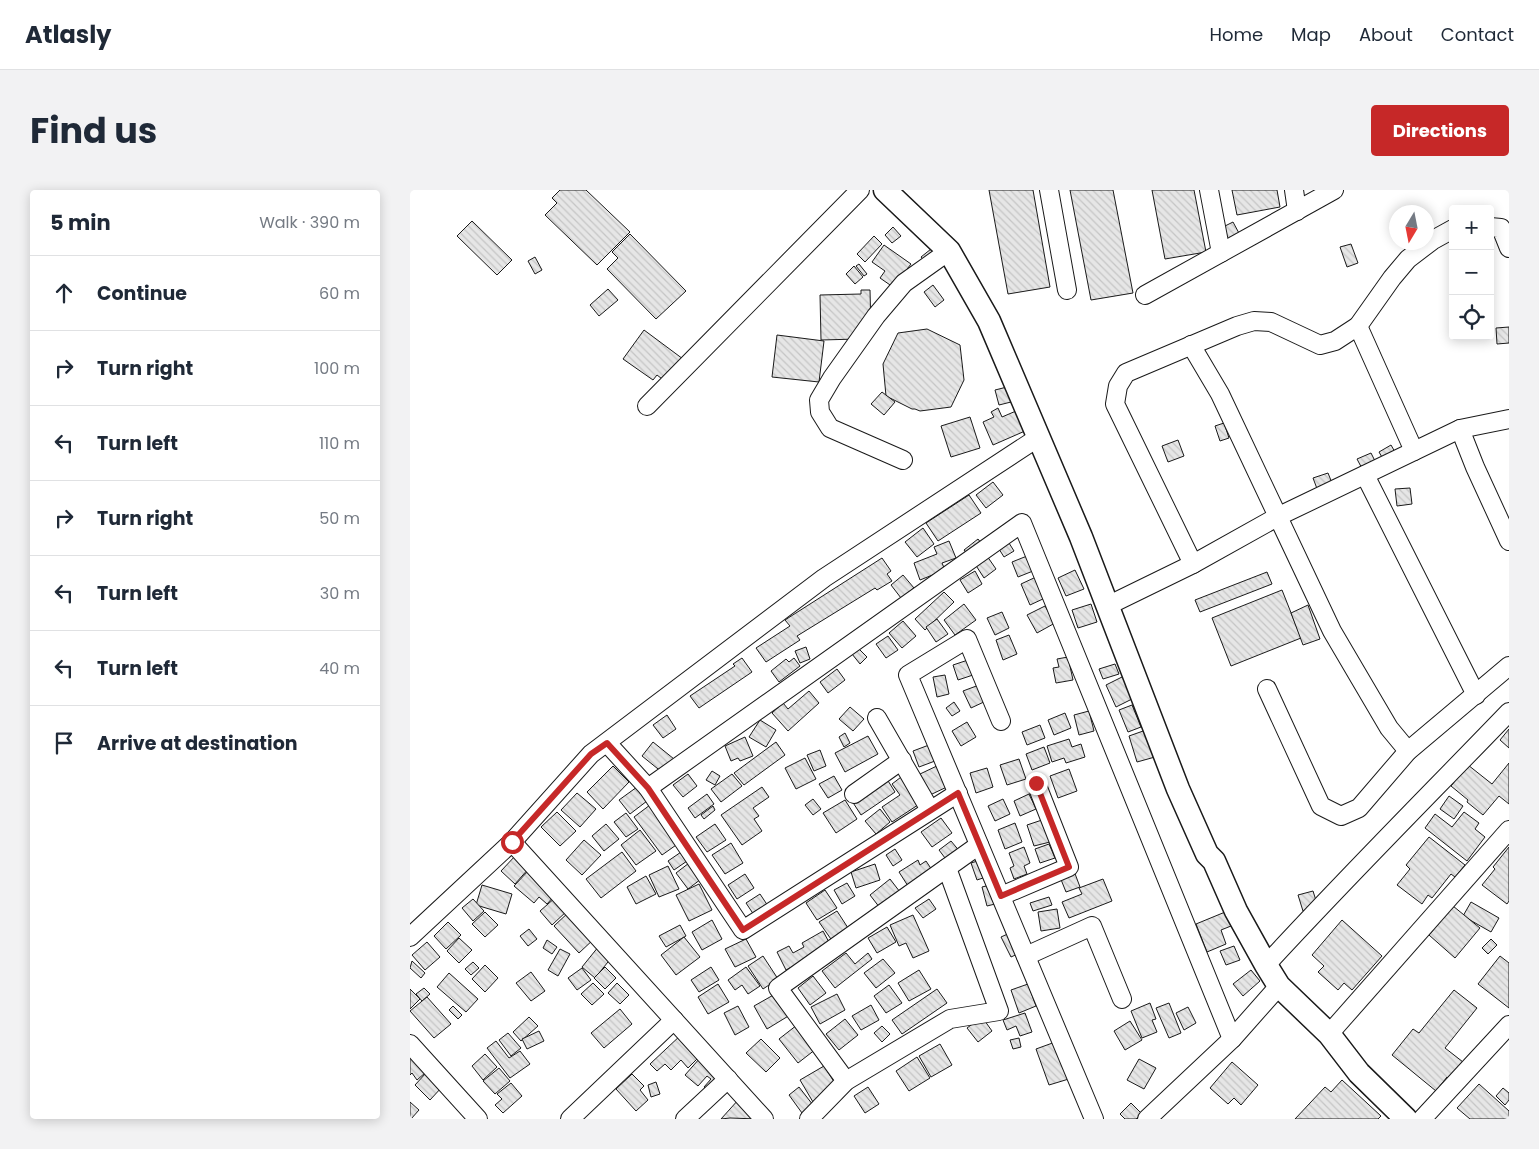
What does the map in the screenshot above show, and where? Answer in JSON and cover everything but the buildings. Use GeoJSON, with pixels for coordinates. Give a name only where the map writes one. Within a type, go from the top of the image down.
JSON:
{"type":"FeatureCollection","features":[{"type":"Feature","properties":{"kind":"main road"},"geometry":{"type":"LineString","coordinates":[[885,190],[948,251],[989,321],[1039,436],[1182,797],[1207,854],[1214,861],[1236,910],[1266,965],[1279,986],[1329,1034],[1359,1073],[1406,1119]]}},
{"type":"Feature","properties":{"kind":"street"},"geometry":{"type":"LineString","coordinates":[[647,406],[860,190]]}},
{"type":"Feature","properties":{"kind":"street"},"geometry":{"type":"LineString","coordinates":[[1049,190],[1067,290]]}},
{"type":"Feature","properties":{"kind":"street"},"geometry":{"type":"LineString","coordinates":[[1208,190],[1220,253]]}},
{"type":"Feature","properties":{"kind":"street"},"geometry":{"type":"LineString","coordinates":[[1294,190],[1297,210]]}},
{"type":"Feature","properties":{"kind":"street"},"geometry":{"type":"LineString","coordinates":[[1145,295],[1334,190]]}},
{"type":"Feature","properties":{"kind":"street"},"geometry":{"type":"LineString","coordinates":[[1494,227],[1501,228],[1509,248]]}},
{"type":"Feature","properties":{"kind":"street"},"geometry":{"type":"LineString","coordinates":[[1193,564],[1115,404],[1118,386],[1126,373],[1190,345],[1254,321],[1271,322],[1320,345],[1335,341],[1358,326],[1408,259],[1433,240],[1449,231]]}},
{"type":"Feature","properties":{"kind":"street"},"geometry":{"type":"LineString","coordinates":[[903,460],[830,428],[820,412],[819,400],[832,378],[882,309],[904,284],[948,251]]}},
{"type":"Feature","properties":{"kind":"street"},"geometry":{"type":"LineString","coordinates":[[1358,326],[1414,451]]}},
{"type":"Feature","properties":{"kind":"street"},"geometry":{"type":"LineString","coordinates":[[1190,345],[1220,394],[1332,631],[1389,728],[1408,751]]}},
{"type":"Feature","properties":{"kind":"street"},"geometry":{"type":"LineString","coordinates":[[1107,606],[1193,564],[1279,516],[1460,429],[1509,419]]}},
{"type":"Feature","properties":{"kind":"street"},"geometry":{"type":"LineString","coordinates":[[1460,429],[1509,541]]}},
{"type":"Feature","properties":{"kind":"street"},"geometry":{"type":"LineString","coordinates":[[410,937],[512,842],[591,754],[824,578],[1039,436]]}},
{"type":"Feature","properties":{"kind":"street"},"geometry":{"type":"LineString","coordinates":[[1365,475],[1476,695]]}},
{"type":"Feature","properties":{"kind":"street"},"geometry":{"type":"LineString","coordinates":[[648,788],[1022,523],[1232,1039]]}},
{"type":"Feature","properties":{"kind":"street"},"geometry":{"type":"LineString","coordinates":[[1001,721],[967,639],[908,675],[1094,1119]]}},
{"type":"Feature","properties":{"kind":"street"},"geometry":{"type":"LineString","coordinates":[[1267,689],[1322,806],[1340,816],[1359,808],[1408,751],[1509,666]]}},
{"type":"Feature","properties":{"kind":"street"},"geometry":{"type":"LineString","coordinates":[[1266,965],[1335,890],[1387,839],[1509,712]]}},
{"type":"Feature","properties":{"kind":"street"},"geometry":{"type":"LineString","coordinates":[[877,718],[930,810]]}},
{"type":"Feature","properties":{"kind":"street"},"geometry":{"type":"LineString","coordinates":[[607,743],[648,788],[743,930],[958,793]]}},
{"type":"Feature","properties":{"kind":"street"},"geometry":{"type":"LineString","coordinates":[[854,794],[902,760]]}},
{"type":"Feature","properties":{"kind":"street"},"geometry":{"type":"LineString","coordinates":[[1001,896],[1069,867],[1036,783]]}},
{"type":"Feature","properties":{"kind":"street"},"geometry":{"type":"LineString","coordinates":[[1329,1034],[1509,830]]}},
{"type":"Feature","properties":{"kind":"street"},"geometry":{"type":"LineString","coordinates":[[512,842],[764,1119]]}},
{"type":"Feature","properties":{"kind":"street"},"geometry":{"type":"LineString","coordinates":[[846,1081],[778,988],[979,845]]}},
{"type":"Feature","properties":{"kind":"street"},"geometry":{"type":"LineString","coordinates":[[809,1119],[846,1081],[950,1018],[999,1011],[947,868]]}},
{"type":"Feature","properties":{"kind":"street"},"geometry":{"type":"LineString","coordinates":[[1026,956],[1092,926],[1122,998]]}},
{"type":"Feature","properties":{"kind":"street"},"geometry":{"type":"LineString","coordinates":[[1147,1119],[1232,1039],[1279,986]]}},
{"type":"Feature","properties":{"kind":"street"},"geometry":{"type":"LineString","coordinates":[[570,1119],[674,1020]]}},
{"type":"Feature","properties":{"kind":"street"},"geometry":{"type":"LineString","coordinates":[[1422,1119],[1509,1025]]}},
{"type":"Feature","properties":{"kind":"street"},"geometry":{"type":"LineString","coordinates":[[410,1044],[478,1119]]}},
{"type":"Feature","properties":{"kind":"street"},"geometry":{"type":"LineString","coordinates":[[685,1119],[728,1079]]}},
{"type":"Feature","properties":{"kind":"route"},"geometry":{"type":"LineString","coordinates":[[512,842],[591,754],[607,743],[648,788],[743,930],[958,793],[1001,896],[1069,867],[1036,783]]}}]}
